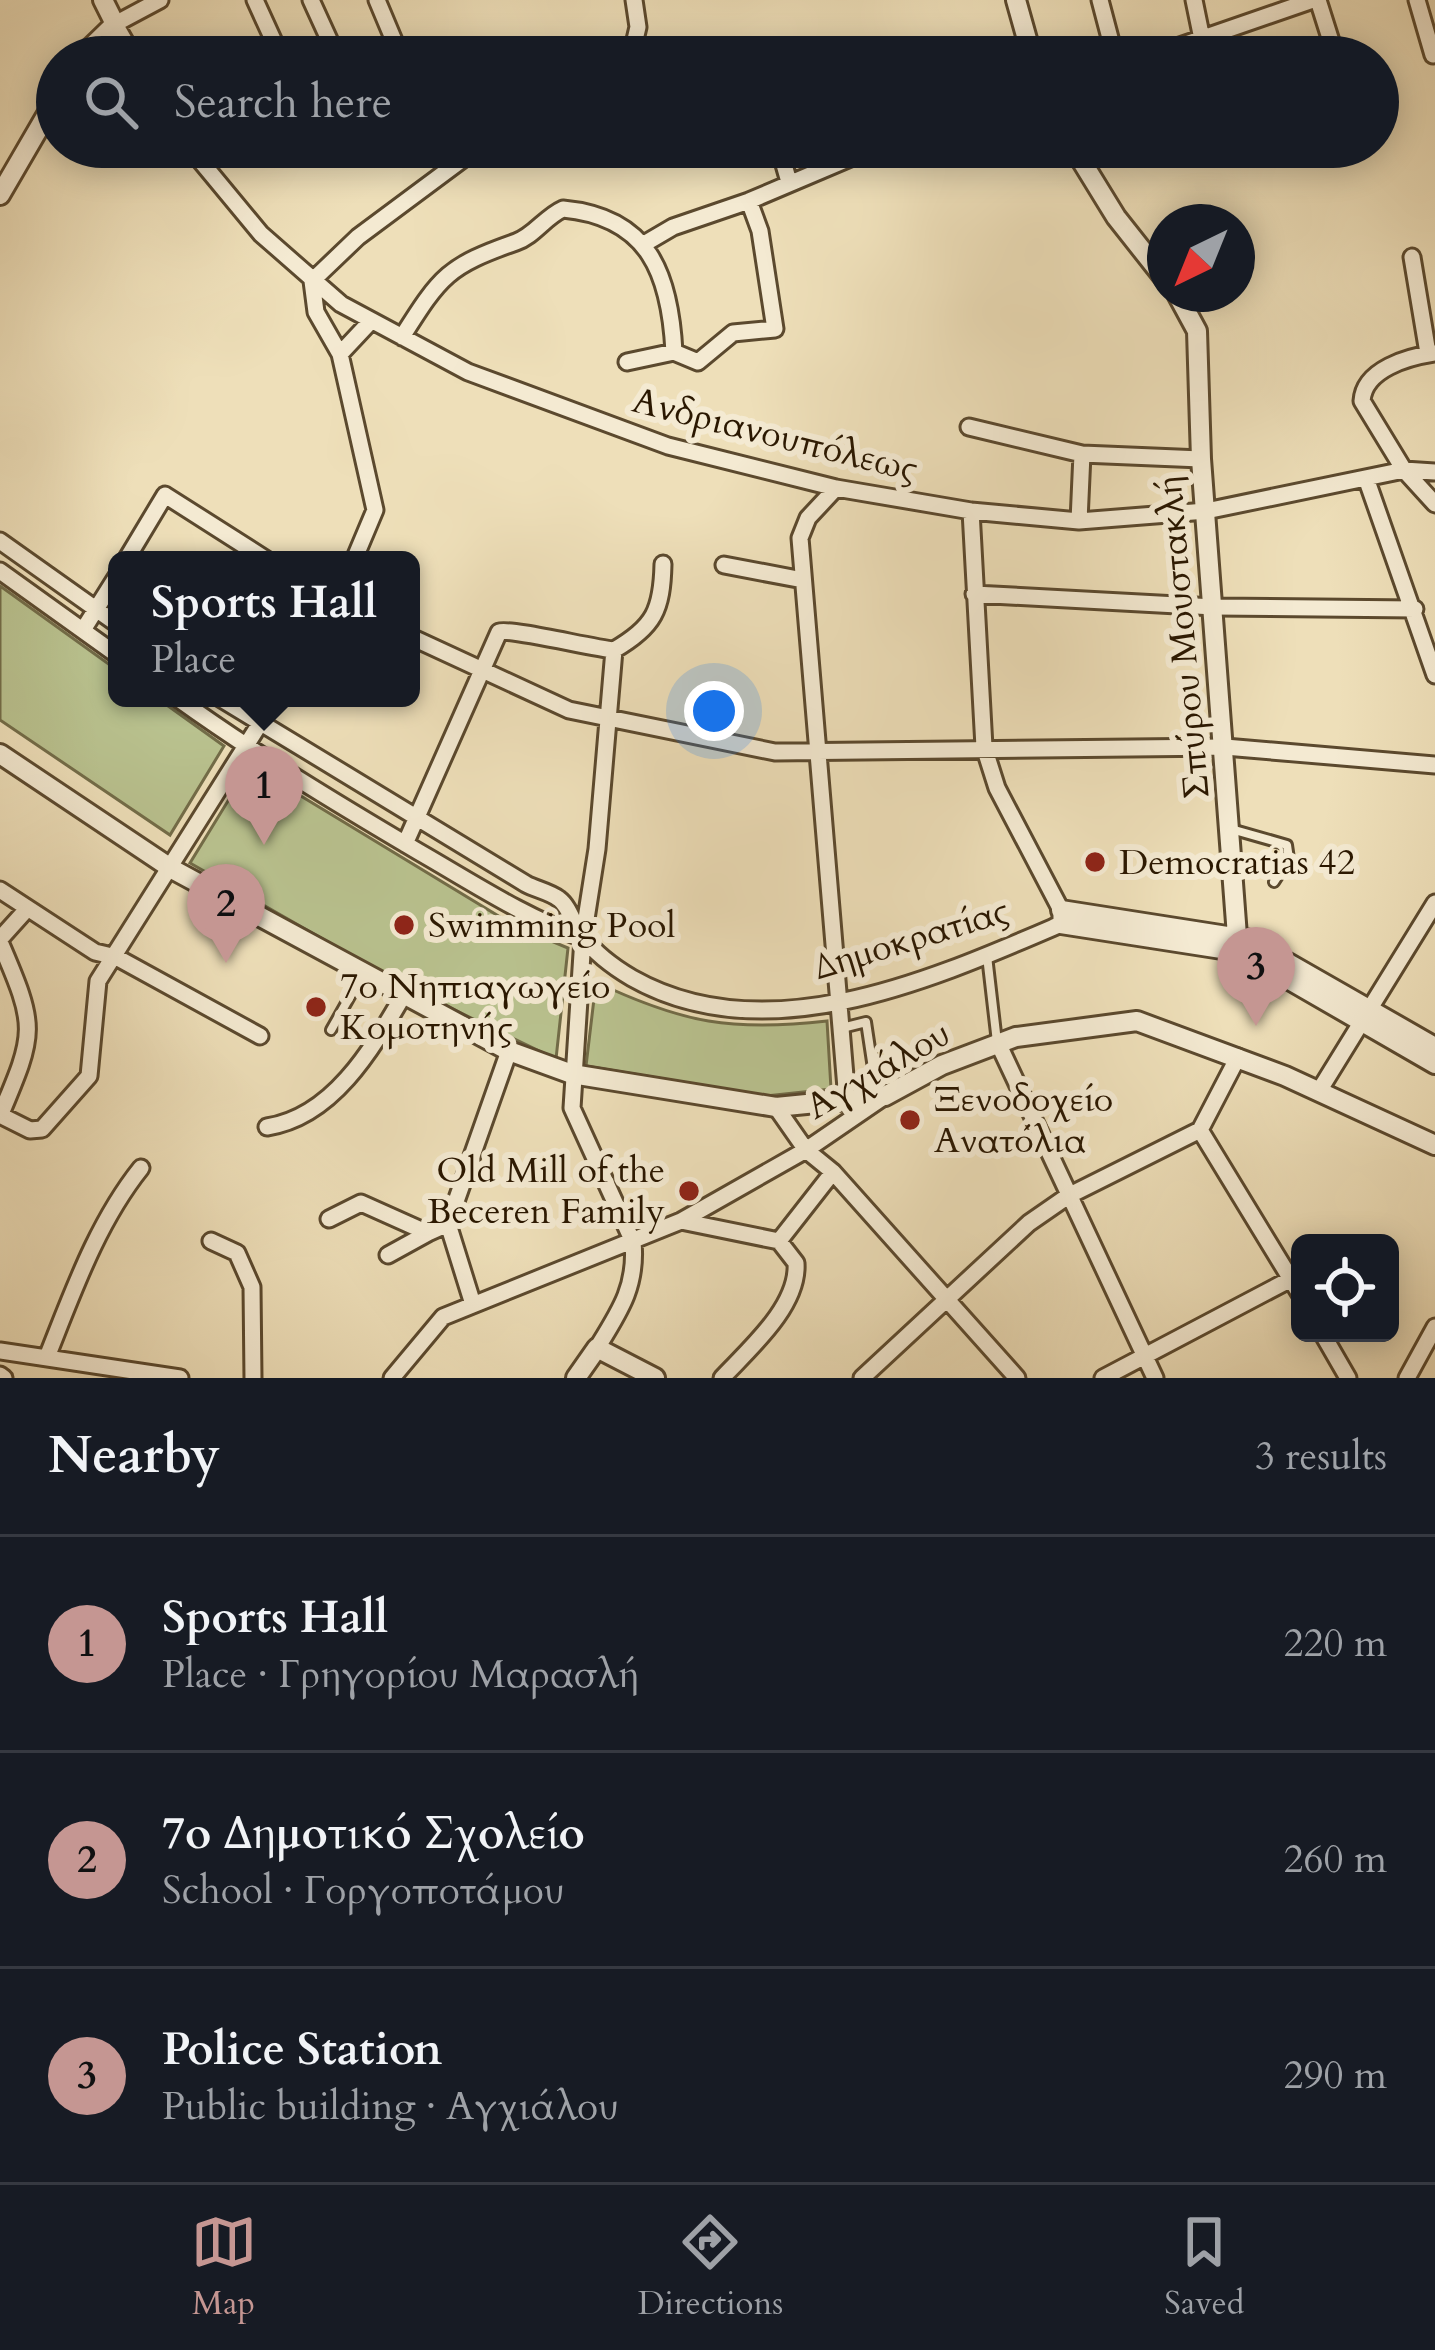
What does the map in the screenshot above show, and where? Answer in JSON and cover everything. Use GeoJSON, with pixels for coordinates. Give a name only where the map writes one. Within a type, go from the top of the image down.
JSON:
{"type":"FeatureCollection","features":[{"type":"Feature","properties":{"kind":"street"},"geometry":{"type":"LineString","coordinates":[[104,0],[123,36]]}},
{"type":"Feature","properties":{"kind":"street"},"geometry":{"type":"LineString","coordinates":[[103,36],[160,0]]}},
{"type":"Feature","properties":{"kind":"street"},"geometry":{"type":"LineString","coordinates":[[255,0],[271,36]]}},
{"type":"Feature","properties":{"kind":"street"},"geometry":{"type":"LineString","coordinates":[[311,0],[327,36]]}},
{"type":"Feature","properties":{"kind":"street"},"geometry":{"type":"LineString","coordinates":[[377,0],[392,36]]}},
{"type":"Feature","properties":{"kind":"street"},"geometry":{"type":"LineString","coordinates":[[634,0],[636,36]]}},
{"type":"Feature","properties":{"kind":"street"},"geometry":{"type":"LineString","coordinates":[[1016,0],[1027,36]]}},
{"type":"Feature","properties":{"kind":"street"},"geometry":{"type":"LineString","coordinates":[[1100,0],[1109,36]]}},
{"type":"Feature","properties":{"kind":"street"},"geometry":{"type":"LineString","coordinates":[[1194,0],[1201,36]]}},
{"type":"Feature","properties":{"kind":"street"},"geometry":{"type":"LineString","coordinates":[[1211,36],[1316,0],[1329,36]]}},
{"type":"Feature","properties":{"kind":"street"},"geometry":{"type":"LineString","coordinates":[[1417,0],[1433,55]]}},
{"type":"Feature","properties":{"kind":"street"},"geometry":{"type":"LineString","coordinates":[[0,195],[36,134]]}},
{"type":"Feature","properties":{"kind":"street","name":"Ανδριανουπόλεως"},"geometry":{"type":"LineString","coordinates":[[206,168],[261,234],[312,281],[370,322],[468,372],[668,446],[836,488],[971,512],[1079,520],[1206,512],[1404,470],[1435,472]]}},
{"type":"Feature","properties":{"kind":"street"},"geometry":{"type":"LineString","coordinates":[[359,551],[375,510],[340,354],[316,311],[312,281],[358,237],[451,168]]}},
{"type":"Feature","properties":{"kind":"street"},"geometry":{"type":"LineString","coordinates":[[785,168],[789,182]]}},
{"type":"Feature","properties":{"kind":"street"},"geometry":{"type":"LineString","coordinates":[[644,244],[673,227],[824,168]]}},
{"type":"Feature","properties":{"kind":"street"},"geometry":{"type":"LineString","coordinates":[[1086,168],[1147,256]]}},
{"type":"Feature","properties":{"kind":"street"},"geometry":{"type":"LineString","coordinates":[[627,362],[674,352],[698,362],[733,333],[775,329],[760,231],[749,201]]}},
{"type":"Feature","properties":{"kind":"street"},"geometry":{"type":"LineString","coordinates":[[402,337],[425,300],[460,262],[522,239],[563,209],[604,218],[644,244],[665,284],[674,352]]}},
{"type":"Feature","properties":{"kind":"street"},"geometry":{"type":"LineString","coordinates":[[1412,257],[1432,353],[1377,372],[1363,388],[1370,420],[1404,470],[1435,504]]}},
{"type":"Feature","properties":{"kind":"street","name":"Σπύρου Μουστακλή"},"geometry":{"type":"LineString","coordinates":[[1186,312],[1197,332],[1201,459],[1237,936]]}},
{"type":"Feature","properties":{"kind":"street"},"geometry":{"type":"LineString","coordinates":[[340,354],[370,322]]}},
{"type":"Feature","properties":{"kind":"street"},"geometry":{"type":"LineString","coordinates":[[969,428],[1082,454],[1201,459]]}},
{"type":"Feature","properties":{"kind":"street"},"geometry":{"type":"LineString","coordinates":[[1079,520],[1082,454]]}},
{"type":"Feature","properties":{"kind":"street"},"geometry":{"type":"LineString","coordinates":[[1366,478],[1435,674]]}},
{"type":"Feature","properties":{"kind":"street"},"geometry":{"type":"LineString","coordinates":[[836,488],[803,528],[803,580],[847,1100]]}},
{"type":"Feature","properties":{"kind":"street"},"geometry":{"type":"LineString","coordinates":[[131,551],[165,495],[253,551]]}},
{"type":"Feature","properties":{"kind":"street"},"geometry":{"type":"LineString","coordinates":[[971,512],[984,747],[998,788],[1061,917],[1241,952],[1363,1016],[1435,1064]]}},
{"type":"Feature","properties":{"kind":"street"},"geometry":{"type":"LineString","coordinates":[[0,541],[108,618]]}},
{"type":"Feature","properties":{"kind":"street"},"geometry":{"type":"LineString","coordinates":[[405,844],[499,632],[614,650],[644,632],[656,617],[663,564]]}},
{"type":"Feature","properties":{"kind":"street"},"geometry":{"type":"LineString","coordinates":[[724,565],[803,580]]}},
{"type":"Feature","properties":{"kind":"street"},"geometry":{"type":"LineString","coordinates":[[0,571],[108,648]]}},
{"type":"Feature","properties":{"kind":"street"},"geometry":{"type":"LineString","coordinates":[[83,630],[108,591]]}},
{"type":"Feature","properties":{"kind":"street"},"geometry":{"type":"LineString","coordinates":[[974,594],[1214,607],[1415,609]]}},
{"type":"Feature","properties":{"kind":"street"},"geometry":{"type":"LineString","coordinates":[[420,641],[555,705],[730,745],[817,752],[1226,747],[1435,765]]}},
{"type":"Feature","properties":{"kind":"street"},"geometry":{"type":"LineString","coordinates":[[576,1378],[633,1286],[633,1242],[574,1118],[572,1074],[614,650]]}},
{"type":"Feature","properties":{"kind":"street","name":"Δημοκρατίας"},"geometry":{"type":"LineString","coordinates":[[190,707],[247,748],[405,844],[525,914],[583,938],[636,981],[693,1002],[755,1011],[837,1003],[987,956],[1061,917],[1237,936],[1363,1016],[1435,1047]]}},
{"type":"Feature","properties":{"kind":"street","name":"Δημοκρατίας"},"geometry":{"type":"LineString","coordinates":[[233,707],[560,899],[583,938]]}},
{"type":"Feature","properties":{"kind":"street"},"geometry":{"type":"LineString","coordinates":[[27,909],[0,941],[26,1002],[31,1031],[0,1116],[30,1130],[42,1129],[85,1084],[91,1072],[97,984],[271,707]]}},
{"type":"Feature","properties":{"kind":"street"},"geometry":{"type":"LineString","coordinates":[[0,754],[172,869],[508,1051],[572,1074],[776,1107],[881,1097]]}},
{"type":"Feature","properties":{"kind":"street"},"geometry":{"type":"LineString","coordinates":[[0,890],[98,954],[116,957],[260,1036]]}},
{"type":"Feature","properties":{"kind":"street"},"geometry":{"type":"LineString","coordinates":[[1319,1091],[1435,903]]}},
{"type":"Feature","properties":{"kind":"street"},"geometry":{"type":"LineString","coordinates":[[267,1127],[301,1119],[361,1065],[403,996]]}},
{"type":"Feature","properties":{"kind":"street","name":"Αγχιάλου"},"geometry":{"type":"LineString","coordinates":[[392,1378],[443,1317],[472,1301],[681,1221],[806,1150],[881,1097],[998,1043],[1137,1021],[1238,1057],[1434,1140]]}},
{"type":"Feature","properties":{"kind":"street"},"geometry":{"type":"LineString","coordinates":[[998,1043],[1155,1378]]}},
{"type":"Feature","properties":{"kind":"street"},"geometry":{"type":"LineString","coordinates":[[472,1301],[448,1224],[508,1051]]}},
{"type":"Feature","properties":{"kind":"street"},"geometry":{"type":"LineString","coordinates":[[862,1378],[1029,1223],[1068,1196],[1200,1130],[1238,1057]]}},
{"type":"Feature","properties":{"kind":"street"},"geometry":{"type":"LineString","coordinates":[[776,1107],[806,1150],[833,1172],[1017,1378]]}},
{"type":"Feature","properties":{"kind":"street"},"geometry":{"type":"LineString","coordinates":[[1200,1130],[1291,1279]]}},
{"type":"Feature","properties":{"kind":"street"},"geometry":{"type":"LineString","coordinates":[[47,1357],[119,1196],[141,1168]]}},
{"type":"Feature","properties":{"kind":"street"},"geometry":{"type":"LineString","coordinates":[[779,1241],[833,1172]]}},
{"type":"Feature","properties":{"kind":"street"},"geometry":{"type":"LineString","coordinates":[[328,1219],[364,1203],[428,1233]]}},
{"type":"Feature","properties":{"kind":"street"},"geometry":{"type":"LineString","coordinates":[[681,1221],[779,1241],[796,1263],[793,1286],[765,1330],[722,1378]]}},
{"type":"Feature","properties":{"kind":"street"},"geometry":{"type":"LineString","coordinates":[[388,1255],[448,1224]]}},
{"type":"Feature","properties":{"kind":"street"},"geometry":{"type":"LineString","coordinates":[[211,1241],[235,1250],[251,1285],[254,1378]]}},
{"type":"Feature","properties":{"kind":"street"},"geometry":{"type":"LineString","coordinates":[[1103,1378],[1144,1353],[1291,1289]]}},
{"type":"Feature","properties":{"kind":"street"},"geometry":{"type":"LineString","coordinates":[[1407,1378],[1435,1327]]}},
{"type":"Feature","properties":{"kind":"street"},"geometry":{"type":"LineString","coordinates":[[1327,1342],[1348,1378]]}},
{"type":"Feature","properties":{"kind":"street"},"geometry":{"type":"LineString","coordinates":[[597,1348],[656,1378]]}},
{"type":"Feature","properties":{"kind":"street"},"geometry":{"type":"LineString","coordinates":[[0,1352],[180,1378]]}},
{"type":"Feature","properties":{"kind":"lane"},"geometry":{"type":"LineString","coordinates":[[1232,829],[1287,845],[1288,859],[1274,882]]}},
{"type":"Feature","properties":{"kind":"lane"},"geometry":{"type":"LineString","coordinates":[[987,956],[991,1023],[998,1043]]}},
{"type":"Feature","properties":{"kind":"lane"},"geometry":{"type":"LineString","coordinates":[[331,1030],[362,973]]}},
{"type":"Feature","properties":{"kind":"lane"},"geometry":{"type":"LineString","coordinates":[[839,1029],[866,1022],[881,1097]]}},
{"type":"Feature","properties":{"kind":"green space"},"geometry":{"type":"Polygon","coordinates":[[[0,586],[108,664],[108,707],[170,707],[224,746],[170,835],[0,720],[0,586]]]}},
{"type":"Feature","properties":{"kind":"green space"},"geometry":{"type":"Polygon","coordinates":[[[250,765],[515,926],[568,948],[556,1059],[405,986],[190,863],[250,765]]]}},
{"type":"Feature","properties":{"kind":"green space"},"geometry":{"type":"Polygon","coordinates":[[[596,982],[655,1007],[708,1021],[763,1025],[827,1021],[831,1089],[766,1096],[586,1066],[596,982]]]}},
{"type":"Feature","properties":{"kind":"place","name":"Sports Hall"},"geometry":{"type":"Point","coordinates":[264,845]}},
{"type":"Feature","properties":{"kind":"place","name":"Democratias 42"},"geometry":{"type":"Point","coordinates":[1095,862]}},
{"type":"Feature","properties":{"kind":"place","name":"Swimming Pool"},"geometry":{"type":"Point","coordinates":[404,925]}},
{"type":"Feature","properties":{"kind":"place","name":"7ο Δημοτικό Σχολείο"},"geometry":{"type":"Point","coordinates":[226,963]}},
{"type":"Feature","properties":{"kind":"place","name":"7ο Νηπιαγωγείο Κομοτηνής"},"geometry":{"type":"Point","coordinates":[316,1007]}},
{"type":"Feature","properties":{"kind":"place","name":"Police Station"},"geometry":{"type":"Point","coordinates":[1256,1026]}},
{"type":"Feature","properties":{"kind":"place","name":"Ξενοδοχείο Ανατόλια"},"geometry":{"type":"Point","coordinates":[910,1120]}},
{"type":"Feature","properties":{"kind":"place","name":"Old Mill of the Beceren Family"},"geometry":{"type":"Point","coordinates":[689,1191]}}]}
